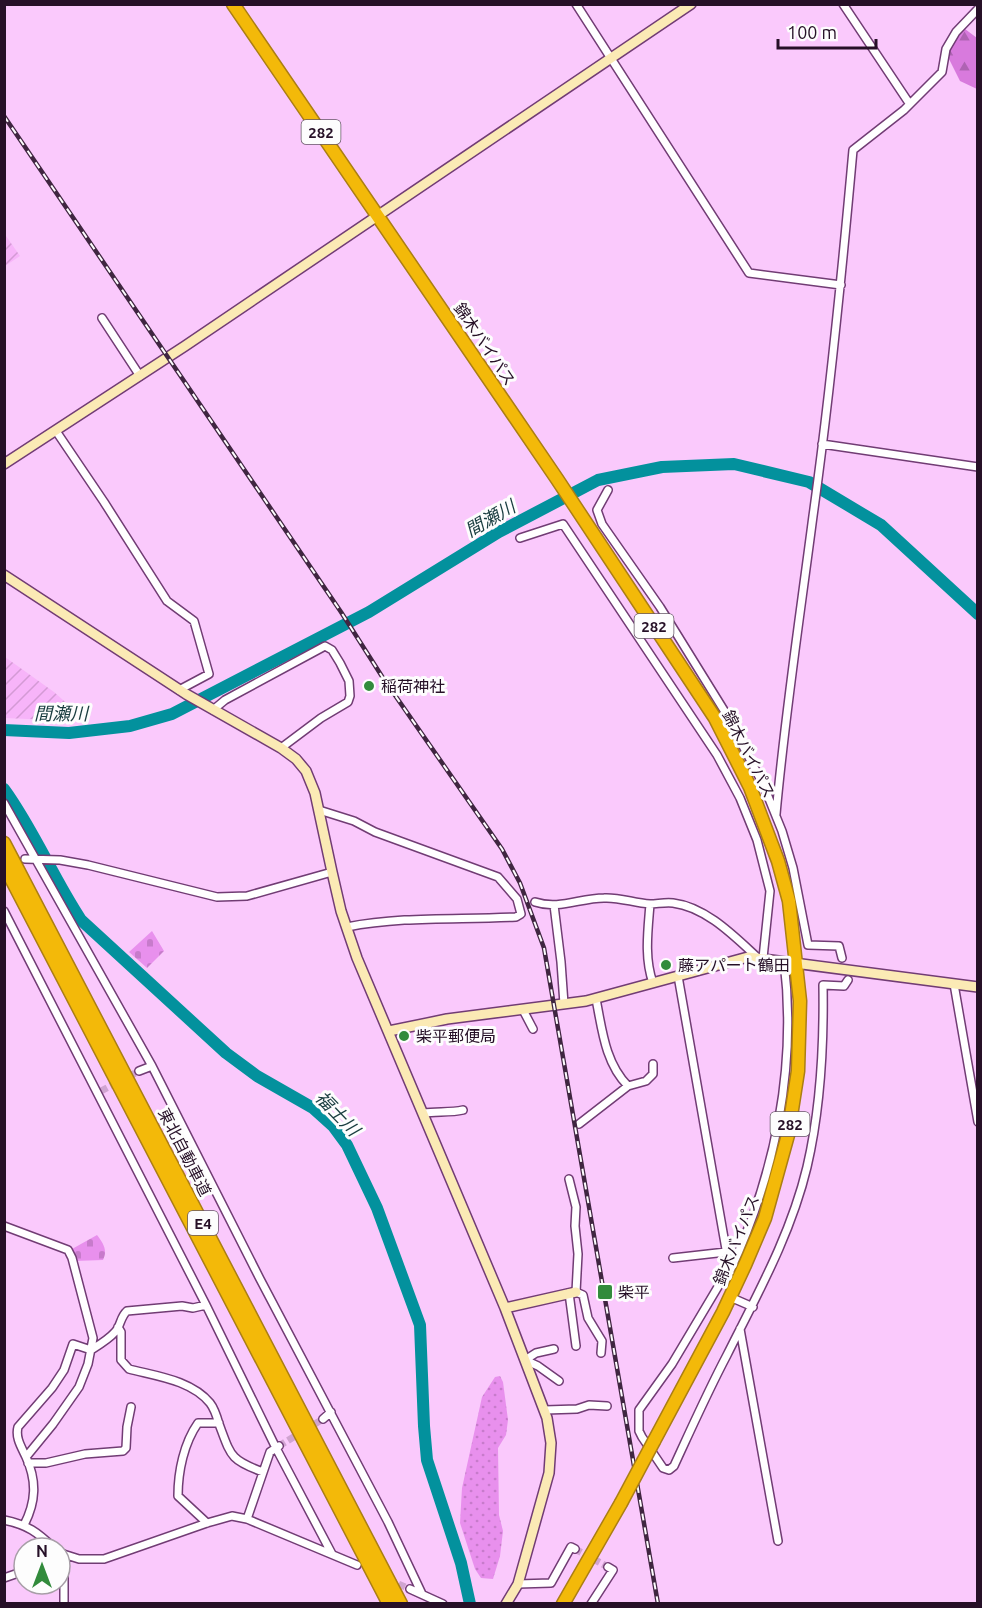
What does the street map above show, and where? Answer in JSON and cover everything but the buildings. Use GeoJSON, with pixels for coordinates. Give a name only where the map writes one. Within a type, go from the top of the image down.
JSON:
{"type":"FeatureCollection","features":[{"type":"Feature","properties":{"kind":"highway","name":"錦木バイパス"},"geometry":{"type":"LineString","coordinates":[[234,4],[560,484],[715,718],[753,796],[778,861],[789,902],[789,961],[800,1001],[800,1037],[794,1103],[765,1218],[734,1275],[730,1297],[621,1503],[563,1604]]}},
{"type":"Feature","properties":{"kind":"highway","name":"東北自動車道"},"geometry":{"type":"LineString","coordinates":[[4,843],[401,1604]]}},
{"type":"Feature","properties":{"kind":"highway","name":"東北自動車道"},"geometry":{"type":"LineString","coordinates":[[4,865],[389,1604]]}},
{"type":"Feature","properties":{"kind":"street"},"geometry":{"type":"LineString","coordinates":[[576,4],[749,273],[841,285]]}},
{"type":"Feature","properties":{"kind":"street"},"geometry":{"type":"LineString","coordinates":[[4,464],[140,376],[691,4]]}},
{"type":"Feature","properties":{"kind":"street"},"geometry":{"type":"LineString","coordinates":[[843,4],[909,103]]}},
{"type":"Feature","properties":{"kind":"street"},"geometry":{"type":"LineString","coordinates":[[776,814],[781,751],[814,514],[841,285],[853,150],[904,110],[942,72],[946,49],[956,32],[978,9]]}},
{"type":"Feature","properties":{"kind":"street"},"geometry":{"type":"LineString","coordinates":[[102,318],[140,376]]}},
{"type":"Feature","properties":{"kind":"street"},"geometry":{"type":"LineString","coordinates":[[56,431],[167,601],[194,621],[209,674],[183,692]]}},
{"type":"Feature","properties":{"kind":"street"},"geometry":{"type":"LineString","coordinates":[[822,444],[978,467]]}},
{"type":"Feature","properties":{"kind":"street"},"geometry":{"type":"LineString","coordinates":[[608,490],[597,510],[602,524],[660,607],[725,712],[757,771],[776,814],[793,868],[808,945],[839,946],[842,958]]}},
{"type":"Feature","properties":{"kind":"street"},"geometry":{"type":"LineString","coordinates":[[520,538],[563,524],[722,764],[746,811],[767,875],[770,891],[760,958]]}},
{"type":"Feature","properties":{"kind":"street"},"geometry":{"type":"LineString","coordinates":[[4,575],[183,692],[281,748],[296,759],[306,771],[315,793],[332,872],[357,958],[505,1308],[545,1410],[551,1443],[551,1460],[518,1584],[506,1604]]}},
{"type":"Feature","properties":{"kind":"street"},"geometry":{"type":"LineString","coordinates":[[211,709],[325,646],[332,650],[349,681],[348,702],[321,718],[281,748]]}},
{"type":"Feature","properties":{"kind":"street"},"geometry":{"type":"LineString","coordinates":[[4,803],[152,1066],[260,1279],[331,1412],[422,1594]]}},
{"type":"Feature","properties":{"kind":"street"},"geometry":{"type":"LineString","coordinates":[[319,810],[354,820],[375,832],[498,877],[517,899],[521,914],[516,917],[477,919],[425,918],[373,922],[347,927]]}},
{"type":"Feature","properties":{"kind":"street"},"geometry":{"type":"LineString","coordinates":[[25,859],[60,860],[217,897],[247,896],[332,872]]}},
{"type":"Feature","properties":{"kind":"street"},"geometry":{"type":"LineString","coordinates":[[535,902],[554,905],[603,898],[650,904],[673,903],[696,910],[728,931],[760,958]]}},
{"type":"Feature","properties":{"kind":"street"},"geometry":{"type":"LineString","coordinates":[[650,904],[647,952],[649,973],[653,983]]}},
{"type":"Feature","properties":{"kind":"street"},"geometry":{"type":"LineString","coordinates":[[554,905],[564,1004]]}},
{"type":"Feature","properties":{"kind":"street"},"geometry":{"type":"LineString","coordinates":[[4,911],[99,1092],[332,1554]]}},
{"type":"Feature","properties":{"kind":"street"},"geometry":{"type":"LineString","coordinates":[[389,1031],[435,1021],[596,999],[748,957],[978,987]]}},
{"type":"Feature","properties":{"kind":"street"},"geometry":{"type":"LineString","coordinates":[[678,976],[726,1251],[734,1275],[726,1275],[672,1364],[639,1410],[639,1431],[663,1468],[669,1470],[674,1466],[753,1307],[790,1223],[813,1138],[822,1072],[823,985],[844,986],[848,980]]}},
{"type":"Feature","properties":{"kind":"street"},"geometry":{"type":"LineString","coordinates":[[954,984],[978,1122]]}},
{"type":"Feature","properties":{"kind":"street"},"geometry":{"type":"LineString","coordinates":[[596,999],[610,1061],[617,1075],[628,1086]]}},
{"type":"Feature","properties":{"kind":"street"},"geometry":{"type":"LineString","coordinates":[[523,1010],[532,1029]]}},
{"type":"Feature","properties":{"kind":"street"},"geometry":{"type":"LineString","coordinates":[[579,1124],[628,1086],[646,1081],[653,1074],[653,1064]]}},
{"type":"Feature","properties":{"kind":"street"},"geometry":{"type":"LineString","coordinates":[[139,1071],[152,1066]]}},
{"type":"Feature","properties":{"kind":"street"},"geometry":{"type":"LineString","coordinates":[[423,1113],[463,1110]]}},
{"type":"Feature","properties":{"kind":"street"},"geometry":{"type":"LineString","coordinates":[[569,1179],[576,1207],[575,1226],[578,1254],[573,1292],[576,1346]]}},
{"type":"Feature","properties":{"kind":"street"},"geometry":{"type":"LineString","coordinates":[[4,1226],[68,1250],[93,1338],[88,1364],[79,1387],[27,1460]]}},
{"type":"Feature","properties":{"kind":"street"},"geometry":{"type":"LineString","coordinates":[[674,1258],[726,1251]]}},
{"type":"Feature","properties":{"kind":"street"},"geometry":{"type":"LineString","coordinates":[[505,1308],[580,1292],[583,1295],[588,1318],[602,1341],[602,1353]]}},
{"type":"Feature","properties":{"kind":"street"},"geometry":{"type":"LineString","coordinates":[[730,1297],[753,1307]]}},
{"type":"Feature","properties":{"kind":"street"},"geometry":{"type":"LineString","coordinates":[[91,1350],[117,1331],[127,1311],[182,1306],[193,1308],[206,1305]]}},
{"type":"Feature","properties":{"kind":"street"},"geometry":{"type":"LineString","coordinates":[[118,1327],[121,1332],[123,1364],[129,1369],[184,1384],[210,1403],[232,1457],[242,1464],[263,1472]]}},
{"type":"Feature","properties":{"kind":"street"},"geometry":{"type":"LineString","coordinates":[[741,1329],[778,1541]]}},
{"type":"Feature","properties":{"kind":"street"},"geometry":{"type":"LineString","coordinates":[[24,1525],[35,1500],[27,1460],[21,1450],[16,1432],[64,1370],[73,1344],[91,1350]]}},
{"type":"Feature","properties":{"kind":"street"},"geometry":{"type":"LineString","coordinates":[[525,1360],[536,1353],[554,1349]]}},
{"type":"Feature","properties":{"kind":"street"},"geometry":{"type":"LineString","coordinates":[[525,1360],[559,1381]]}},
{"type":"Feature","properties":{"kind":"street"},"geometry":{"type":"LineString","coordinates":[[545,1410],[577,1409],[589,1405],[607,1406]]}},
{"type":"Feature","properties":{"kind":"street"},"geometry":{"type":"LineString","coordinates":[[27,1460],[46,1463],[86,1454],[123,1451],[126,1448],[131,1407]]}},
{"type":"Feature","properties":{"kind":"street"},"geometry":{"type":"LineString","coordinates":[[323,1419],[331,1412]]}},
{"type":"Feature","properties":{"kind":"street"},"geometry":{"type":"LineString","coordinates":[[207,1523],[178,1496],[179,1481],[190,1434],[198,1423],[219,1423]]}},
{"type":"Feature","properties":{"kind":"street"},"geometry":{"type":"LineString","coordinates":[[247,1519],[270,1452],[277,1447]]}},
{"type":"Feature","properties":{"kind":"street"},"geometry":{"type":"LineString","coordinates":[[72,1557],[104,1559],[232,1516],[247,1519],[357,1565]]}},
{"type":"Feature","properties":{"kind":"street"},"geometry":{"type":"LineString","coordinates":[[4,1520],[24,1525],[41,1536]]}},
{"type":"Feature","properties":{"kind":"street"},"geometry":{"type":"LineString","coordinates":[[518,1584],[550,1583],[571,1547],[575,1549]]}},
{"type":"Feature","properties":{"kind":"street"},"geometry":{"type":"LineString","coordinates":[[591,1604],[613,1570],[608,1567]]}},
{"type":"Feature","properties":{"kind":"street"},"geometry":{"type":"LineString","coordinates":[[410,1589],[444,1604]]}},
{"type":"Feature","properties":{"kind":"shaded area"},"geometry":{"type":"Polygon","coordinates":[[[4,233],[20,256],[5,266],[4,266],[4,233]]]}},
{"type":"Feature","properties":{"kind":"shaded area"},"geometry":{"type":"Polygon","coordinates":[[[5,657],[54,692],[72,708],[73,718],[51,720],[5,718],[5,657]]]}},
{"type":"Feature","properties":{"kind":"green space"},"geometry":{"type":"Polygon","coordinates":[[[965,29],[977,38],[977,89],[960,81],[949,59],[948,48],[965,29]]]}},
{"type":"Feature","properties":{"kind":"green space"},"geometry":{"type":"Polygon","coordinates":[[[152,931],[164,951],[147,968],[129,952],[152,931]]]}},
{"type":"Feature","properties":{"kind":"green space"},"geometry":{"type":"Polygon","coordinates":[[[97,1235],[105,1250],[103,1260],[74,1261],[72,1249],[97,1235]]]}},
{"type":"Feature","properties":{"kind":"green space"},"geometry":{"type":"Polygon","coordinates":[[[500,1376],[503,1382],[508,1420],[506,1435],[498,1448],[499,1515],[503,1531],[500,1556],[493,1579],[481,1578],[475,1569],[460,1523],[462,1488],[482,1397],[495,1377],[500,1376]]]}},
{"type":"Feature","properties":{"kind":"waterway","name":"間瀬川"},"geometry":{"type":"LineString","coordinates":[[4,730],[69,733],[130,726],[172,714],[369,612],[499,532],[598,480],[662,467],[734,464],[809,482],[881,525],[978,614]]}},
{"type":"Feature","properties":{"kind":"waterway","name":"福士川"},"geometry":{"type":"LineString","coordinates":[[4,789],[25,821],[81,920],[226,1053],[257,1076],[313,1108],[333,1126],[347,1145],[377,1208],[420,1325],[427,1460],[461,1563],[470,1604]]}},
{"type":"Feature","properties":{"kind":"tunnel"},"geometry":{"type":"LineString","coordinates":[[101,1091],[139,1071]]}},
{"type":"Feature","properties":{"kind":"tunnel"},"geometry":{"type":"LineString","coordinates":[[279,1446],[323,1419]]}},
{"type":"Feature","properties":{"kind":"tunnel"},"geometry":{"type":"LineString","coordinates":[[575,1549],[608,1567]]}},
{"type":"Feature","properties":{"kind":"tunnel"},"geometry":{"type":"LineString","coordinates":[[389,1580],[410,1589]]}},
{"type":"Feature","properties":{"kind":"railway"},"geometry":{"type":"LineString","coordinates":[[4,116],[341,612],[383,678],[502,849],[520,883],[544,948],[658,1604]]}},
{"type":"Feature","properties":{"kind":"place","name":"稲荷神社"},"geometry":{"type":"Point","coordinates":[369,686]}},
{"type":"Feature","properties":{"kind":"place","name":"藤アパート鶴田"},"geometry":{"type":"Point","coordinates":[666,965]}},
{"type":"Feature","properties":{"kind":"place","name":"柴平郵便局"},"geometry":{"type":"Point","coordinates":[404,1036]}},
{"type":"Feature","properties":{"kind":"place","name":"柴平"},"geometry":{"type":"Point","coordinates":[605,1292]}}]}
